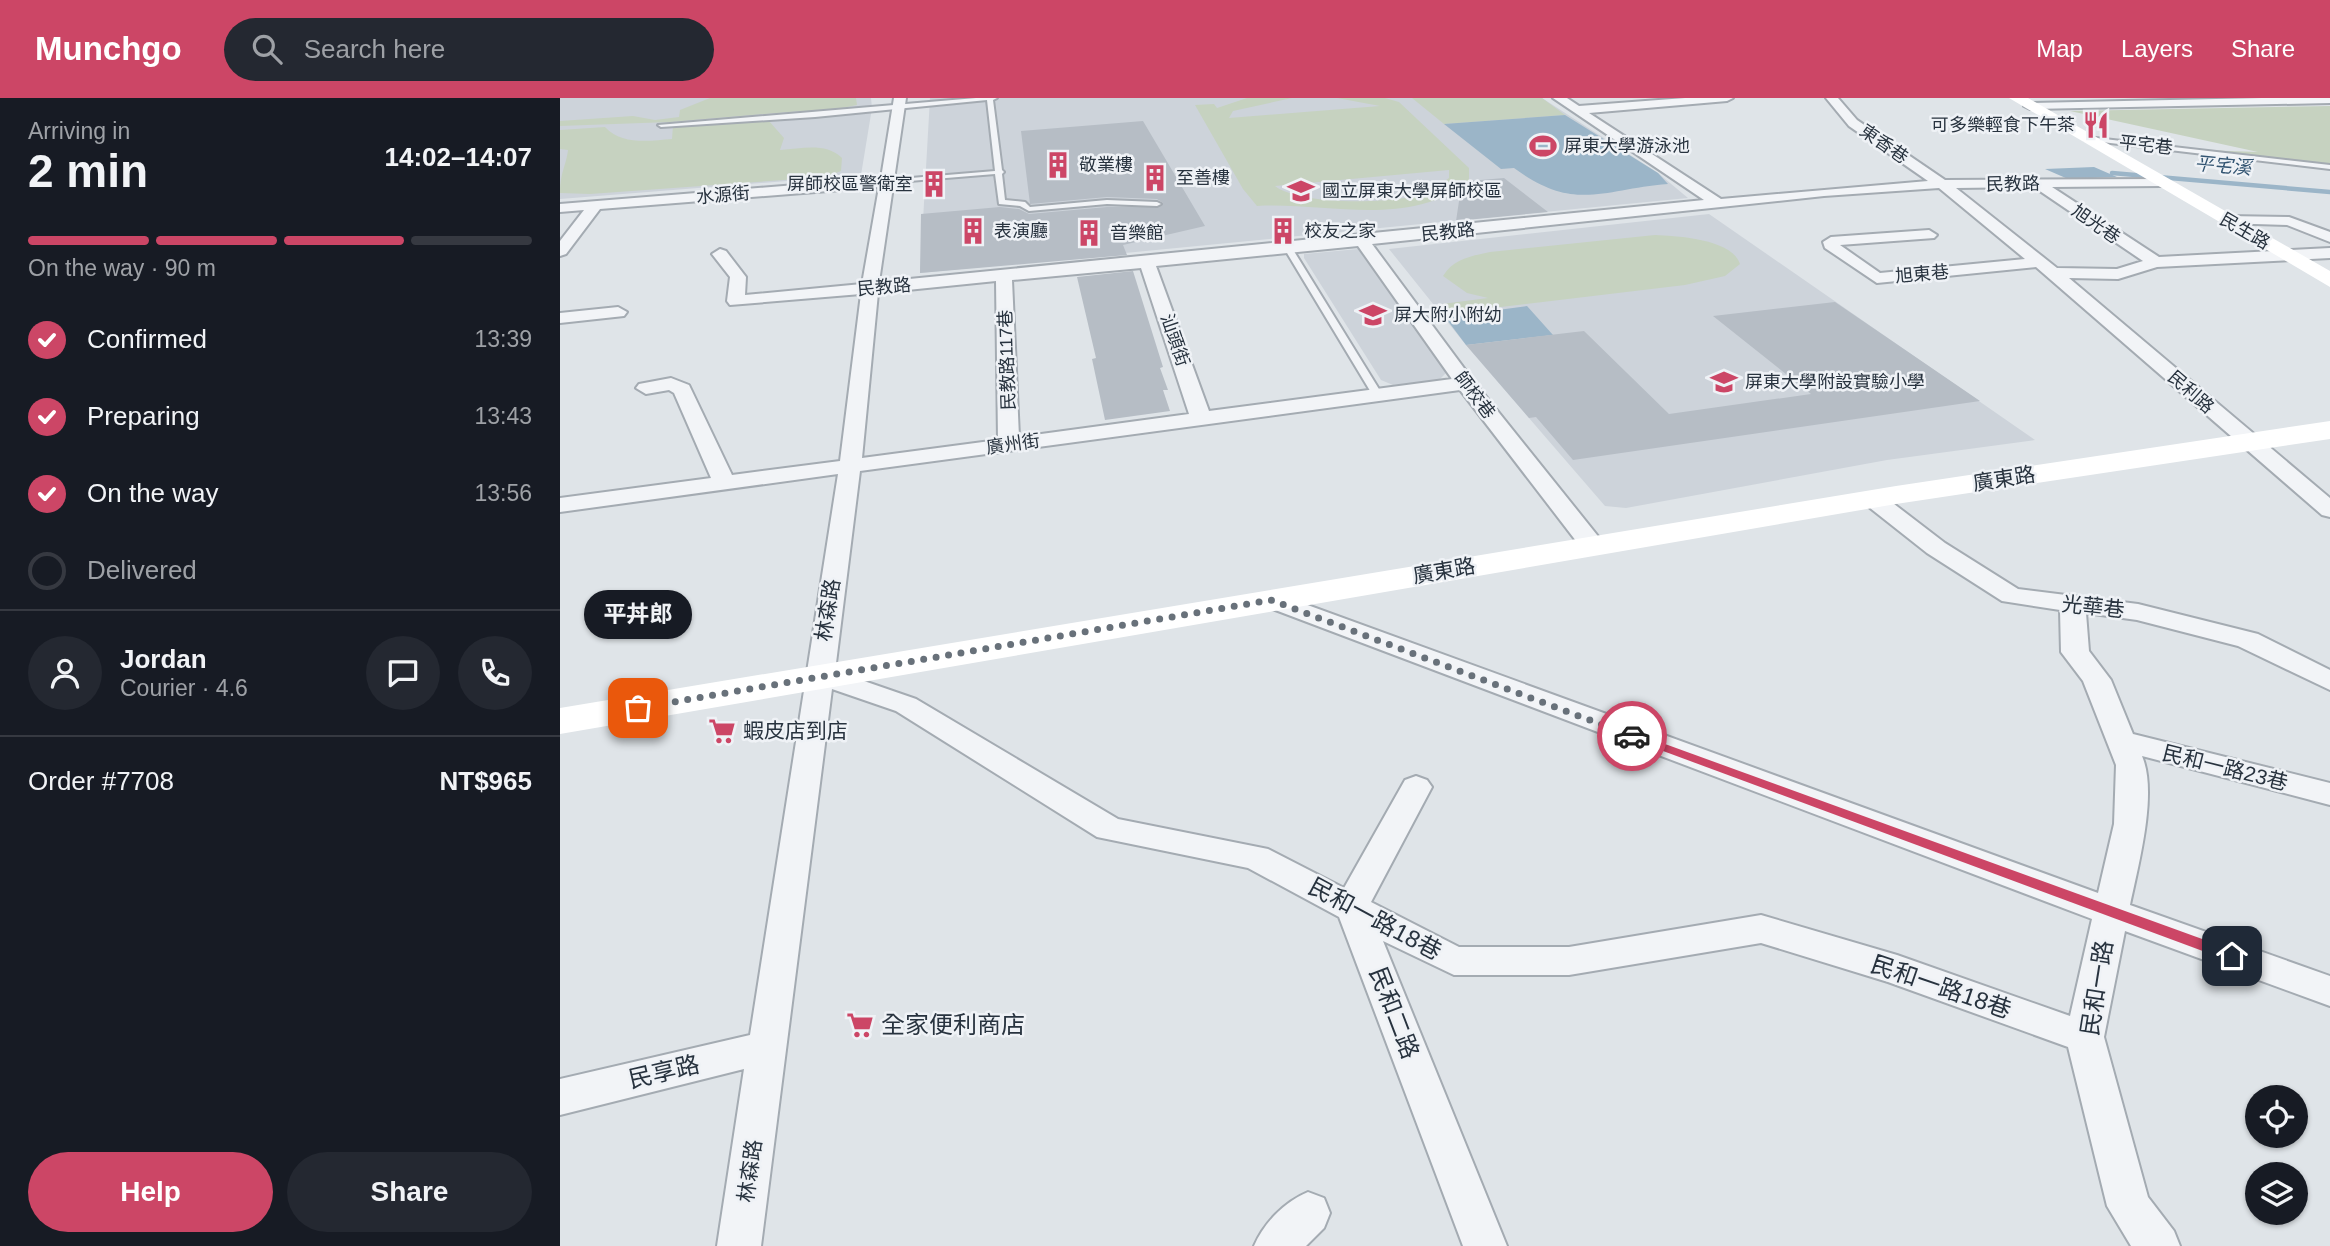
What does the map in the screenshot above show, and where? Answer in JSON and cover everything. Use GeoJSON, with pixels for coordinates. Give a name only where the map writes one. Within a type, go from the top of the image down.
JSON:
{"type":"FeatureCollection","features":[{"type":"Feature","properties":{"kind":"street"},"geometry":{"type":"LineString","coordinates":[[1559,98],[1718,203]]}},
{"type":"Feature","properties":{"kind":"street"},"geometry":{"type":"LineString","coordinates":[[1578,110],[1693,98],[1727,98]]}},
{"type":"Feature","properties":{"kind":"street","name":"東香巷"},"geometry":{"type":"LineString","coordinates":[[1832,98],[1853,123],[1942,184]]}},
{"type":"Feature","properties":{"kind":"street"},"geometry":{"type":"LineString","coordinates":[[2023,102],[2330,100]]}},
{"type":"Feature","properties":{"kind":"street","name":"林森路"},"geometry":{"type":"LineString","coordinates":[[739,1246],[818,675],[850,466],[870,289],[900,101]]}},
{"type":"Feature","properties":{"kind":"street"},"geometry":{"type":"LineString","coordinates":[[2023,102],[2087,139]]}},
{"type":"Feature","properties":{"kind":"street","name":"民生路"},"geometry":{"type":"LineString","coordinates":[[2087,139],[2330,280]]}},
{"type":"Feature","properties":{"kind":"street","name":"水源街"},"geometry":{"type":"LineString","coordinates":[[560,208],[887,182]]}},
{"type":"Feature","properties":{"kind":"street","name":"民教路"},"geometry":{"type":"LineString","coordinates":[[720,254],[738,277],[736,301],[1362,241],[1718,203],[1942,184],[2161,182]]}},
{"type":"Feature","properties":{"kind":"street"},"geometry":{"type":"LineString","coordinates":[[1942,184],[2046,268]]}},
{"type":"Feature","properties":{"kind":"street","name":"旭光巷"},"geometry":{"type":"LineString","coordinates":[[2038,184],[2156,262]]}},
{"type":"Feature","properties":{"kind":"street"},"geometry":{"type":"LineString","coordinates":[[560,251],[596,205]]}},
{"type":"Feature","properties":{"kind":"street"},"geometry":{"type":"LineString","coordinates":[[2227,220],[2289,221],[2330,237]]}},
{"type":"Feature","properties":{"kind":"street","name":"旭東巷"},"geometry":{"type":"LineString","coordinates":[[1929,236],[1863,237],[1831,242],[1833,248],[1877,278],[2046,268],[2118,274],[2156,262],[2330,253]]}},
{"type":"Feature","properties":{"kind":"street","name":"師校巷"},"geometry":{"type":"LineString","coordinates":[[1362,241],[1465,383],[1592,545]]}},
{"type":"Feature","properties":{"kind":"street","name":"汕頭街"},"geometry":{"type":"LineString","coordinates":[[1147,262],[1201,418]]}},
{"type":"Feature","properties":{"kind":"street","name":"民利路"},"geometry":{"type":"LineString","coordinates":[[2046,268],[2330,510]]}},
{"type":"Feature","properties":{"kind":"street","name":"民教路117巷"},"geometry":{"type":"LineString","coordinates":[[1004,276],[1009,444]]}},
{"type":"Feature","properties":{"kind":"street"},"geometry":{"type":"LineString","coordinates":[[560,318],[618,312]]}},
{"type":"Feature","properties":{"kind":"street","name":"廣州街"},"geometry":{"type":"LineString","coordinates":[[560,505],[1465,383]]}},
{"type":"Feature","properties":{"kind":"street"},"geometry":{"type":"LineString","coordinates":[[646,388],[671,384],[682,389],[725,483]]}},
{"type":"Feature","properties":{"kind":"street","name":"廣東路"},"geometry":{"type":"LineString","coordinates":[[560,721],[1592,545],[1873,499],[2330,430]]}},
{"type":"Feature","properties":{"kind":"street","name":"光華巷"},"geometry":{"type":"LineString","coordinates":[[1873,499],[1936,548],[2011,596],[2073,606],[2138,612],[2248,640],[2330,681]]}},
{"type":"Feature","properties":{"kind":"street"},"geometry":{"type":"LineString","coordinates":[[1271,600],[2330,991]]}},
{"type":"Feature","properties":{"kind":"street","name":"民和一路"},"geometry":{"type":"LineString","coordinates":[[2073,606],[2075,652],[2097,680],[2131,765],[2130,824],[2085,1037],[2129,1206],[2158,1246]]}},
{"type":"Feature","properties":{"kind":"street","name":"民和一路18巷"},"geometry":{"type":"LineString","coordinates":[[818,675],[906,705],[1109,829],[1256,858],[1454,961],[1569,961],[1761,929],[1897,970],[2085,1037]]}},
{"type":"Feature","properties":{"kind":"street","name":"民和一路23巷"},"geometry":{"type":"LineString","coordinates":[[2120,740],[2330,794]]}},
{"type":"Feature","properties":{"kind":"street"},"geometry":{"type":"LineString","coordinates":[[1352,906],[1416,787]]}},
{"type":"Feature","properties":{"kind":"street","name":"民和二路"},"geometry":{"type":"LineString","coordinates":[[1352,906],[1485,1246]]}},
{"type":"Feature","properties":{"kind":"street","name":"民享路"},"geometry":{"type":"LineString","coordinates":[[560,1097],[768,1047]]}},
{"type":"Feature","properties":{"kind":"street"},"geometry":{"type":"LineString","coordinates":[[1276,1246],[1308,1213]]}},
{"type":"Feature","properties":{"kind":"lane"},"geometry":{"type":"LineString","coordinates":[[661,125],[815,115],[900,101],[992,98],[1002,202],[1022,204],[1029,209],[1107,202],[1157,204]]}},
{"type":"Feature","properties":{"kind":"lane","name":"平宅巷"},"geometry":{"type":"LineString","coordinates":[[2087,139],[2330,167]]}},
{"type":"Feature","properties":{"kind":"lane"},"geometry":{"type":"LineString","coordinates":[[887,182],[1001,172]]}},
{"type":"Feature","properties":{"kind":"lane"},"geometry":{"type":"LineString","coordinates":[[1289,248],[1377,394]]}},
{"type":"Feature","properties":{"kind":"shaded area"},"geometry":{"type":"Polygon","coordinates":[[[560,98],[871,98],[872,108],[861,175],[560,199],[560,98]]]}},
{"type":"Feature","properties":{"kind":"shaded area","name":"國立屏東大學屏師校區"},"geometry":{"type":"Polygon","coordinates":[[[930,98],[1542,98],[1658,173],[1688,198],[920,273],[930,98]]]}},
{"type":"Feature","properties":{"kind":"shaded area","name":"屏東大學附設實驗小學"},"geometry":{"type":"Polygon","coordinates":[[[1709,214],[2035,440],[1887,460],[1626,508],[1605,506],[1466,345],[1389,249],[1709,214]]]}},
{"type":"Feature","properties":{"kind":"shaded area","name":"屏大附小附幼"},"geometry":{"type":"Polygon","coordinates":[[[1358,249],[1447,372],[1439,380],[1393,385],[1381,380],[1304,258],[1304,254],[1358,249]]]}},
{"type":"Feature","properties":{"kind":"green space"},"geometry":{"type":"Polygon","coordinates":[[[710,98],[856,98],[857,105],[818,113],[801,111],[670,122],[560,126],[560,121],[633,116],[655,120],[679,117],[680,110],[710,98]]]}},
{"type":"Feature","properties":{"kind":"green space"},"geometry":{"type":"Polygon","coordinates":[[[1247,98],[1292,98],[1233,111],[1229,118],[1380,106],[1337,98],[1385,98],[1399,102],[1469,168],[1469,181],[1446,196],[1420,205],[1394,209],[1257,206],[1243,189],[1195,105],[1214,104],[1217,108],[1247,98]],[[1449,170],[1275,186],[1288,193],[1306,197],[1375,201],[1417,196],[1431,191],[1449,178],[1449,170]]]}},
{"type":"Feature","properties":{"kind":"green space"},"geometry":{"type":"Polygon","coordinates":[[[1412,98],[1542,98],[1565,115],[1444,124],[1412,98]]]}},
{"type":"Feature","properties":{"kind":"green space"},"geometry":{"type":"Polygon","coordinates":[[[2330,106],[2330,167],[2202,150],[2258,152],[2070,111],[2330,106]]]}},
{"type":"Feature","properties":{"kind":"green space"},"geometry":{"type":"Polygon","coordinates":[[[769,121],[784,138],[780,150],[828,150],[842,158],[841,171],[826,177],[590,194],[560,193],[568,150],[560,149],[560,130],[605,127],[619,137],[654,140],[672,139],[673,125],[769,121]]]}},
{"type":"Feature","properties":{"kind":"green space"},"geometry":{"type":"Polygon","coordinates":[[[1655,235],[1690,238],[1716,244],[1727,249],[1740,264],[1725,276],[1685,285],[1451,313],[1442,304],[1488,298],[1467,293],[1443,276],[1457,262],[1469,257],[1490,252],[1655,235]]]}},
{"type":"Feature","properties":{"kind":"water","name":"屏東大學游泳池"},"geometry":{"type":"Polygon","coordinates":[[[1565,115],[1658,173],[1668,184],[1590,195],[1555,190],[1535,182],[1514,168],[1501,169],[1444,124],[1565,115]]]}},
{"type":"Feature","properties":{"kind":"water"},"geometry":{"type":"Polygon","coordinates":[[[2094,167],[2117,177],[2068,179],[2045,169],[2094,167]]]}},
{"type":"Feature","properties":{"kind":"water"},"geometry":{"type":"Polygon","coordinates":[[[1527,306],[1553,335],[1466,345],[1445,317],[1527,306]]]}},
{"type":"Feature","properties":{"kind":"building"},"geometry":{"type":"Polygon","coordinates":[[[1143,121],[1205,226],[1123,245],[1127,255],[920,273],[921,214],[1000,207],[1019,209],[1029,214],[1107,207],[1162,206],[1163,203],[1157,199],[1107,197],[1030,204],[1021,131],[1143,121]]]}},
{"type":"Feature","properties":{"kind":"building"},"geometry":{"type":"Polygon","coordinates":[[[1504,178],[1548,212],[1456,221],[1461,188],[1469,181],[1504,178]]]}},
{"type":"Feature","properties":{"kind":"building"},"geometry":{"type":"Polygon","coordinates":[[[1133,271],[1163,367],[1160,368],[1168,390],[1163,390],[1170,411],[1105,420],[1092,359],[1096,358],[1077,277],[1133,271]]]}},
{"type":"Feature","properties":{"kind":"building"},"geometry":{"type":"Polygon","coordinates":[[[1835,302],[1980,401],[1573,460],[1536,417],[1529,418],[1466,345],[1584,331],[1669,414],[1811,394],[1713,316],[1835,302]]]}},
{"type":"Feature","properties":{"kind":"waterway","name":"平宅溪"},"geometry":{"type":"LineString","coordinates":[[2112,173],[2330,192]]}},
{"type":"Feature","properties":{"kind":"way so far"},"geometry":{"type":"LineString","coordinates":[[638,708],[818,675],[1271,600],[1632,736]]}},
{"type":"Feature","properties":{"kind":"place","name":"可多樂輕食下午茶"},"geometry":{"type":"Point","coordinates":[2096,125]}},
{"type":"Feature","properties":{"kind":"place","name":"屏東大學游泳池"},"geometry":{"type":"Point","coordinates":[1543,146]}},
{"type":"Feature","properties":{"kind":"place","name":"敬業樓"},"geometry":{"type":"Point","coordinates":[1058,165]}},
{"type":"Feature","properties":{"kind":"place","name":"至善樓"},"geometry":{"type":"Point","coordinates":[1155,178]}},
{"type":"Feature","properties":{"kind":"place","name":"屏師校區警衛室"},"geometry":{"type":"Point","coordinates":[934,184]}},
{"type":"Feature","properties":{"kind":"place","name":"國立屏東大學屏師校區"},"geometry":{"type":"Point","coordinates":[1301,191]}},
{"type":"Feature","properties":{"kind":"place","name":"表演廳"},"geometry":{"type":"Point","coordinates":[973,231]}},
{"type":"Feature","properties":{"kind":"place","name":"校友之家"},"geometry":{"type":"Point","coordinates":[1283,231]}},
{"type":"Feature","properties":{"kind":"place","name":"音樂館"},"geometry":{"type":"Point","coordinates":[1089,233]}},
{"type":"Feature","properties":{"kind":"place","name":"屏大附小附幼"},"geometry":{"type":"Point","coordinates":[1373,315]}},
{"type":"Feature","properties":{"kind":"place","name":"屏東大學附設實驗小學"},"geometry":{"type":"Point","coordinates":[1724,382]}},
{"type":"Feature","properties":{"kind":"place","name":"平丼郎"},"geometry":{"type":"Point","coordinates":[638,708]}},
{"type":"Feature","properties":{"kind":"place","name":"蝦皮店到店"},"geometry":{"type":"Point","coordinates":[722,731]}},
{"type":"Feature","properties":{"kind":"place","name":"全家便利商店"},"geometry":{"type":"Point","coordinates":[860,1025]}},
{"type":"Feature","properties":{"kind":"route"},"geometry":{"type":"LineString","coordinates":[[1632,736],[2232,956]]}}]}
